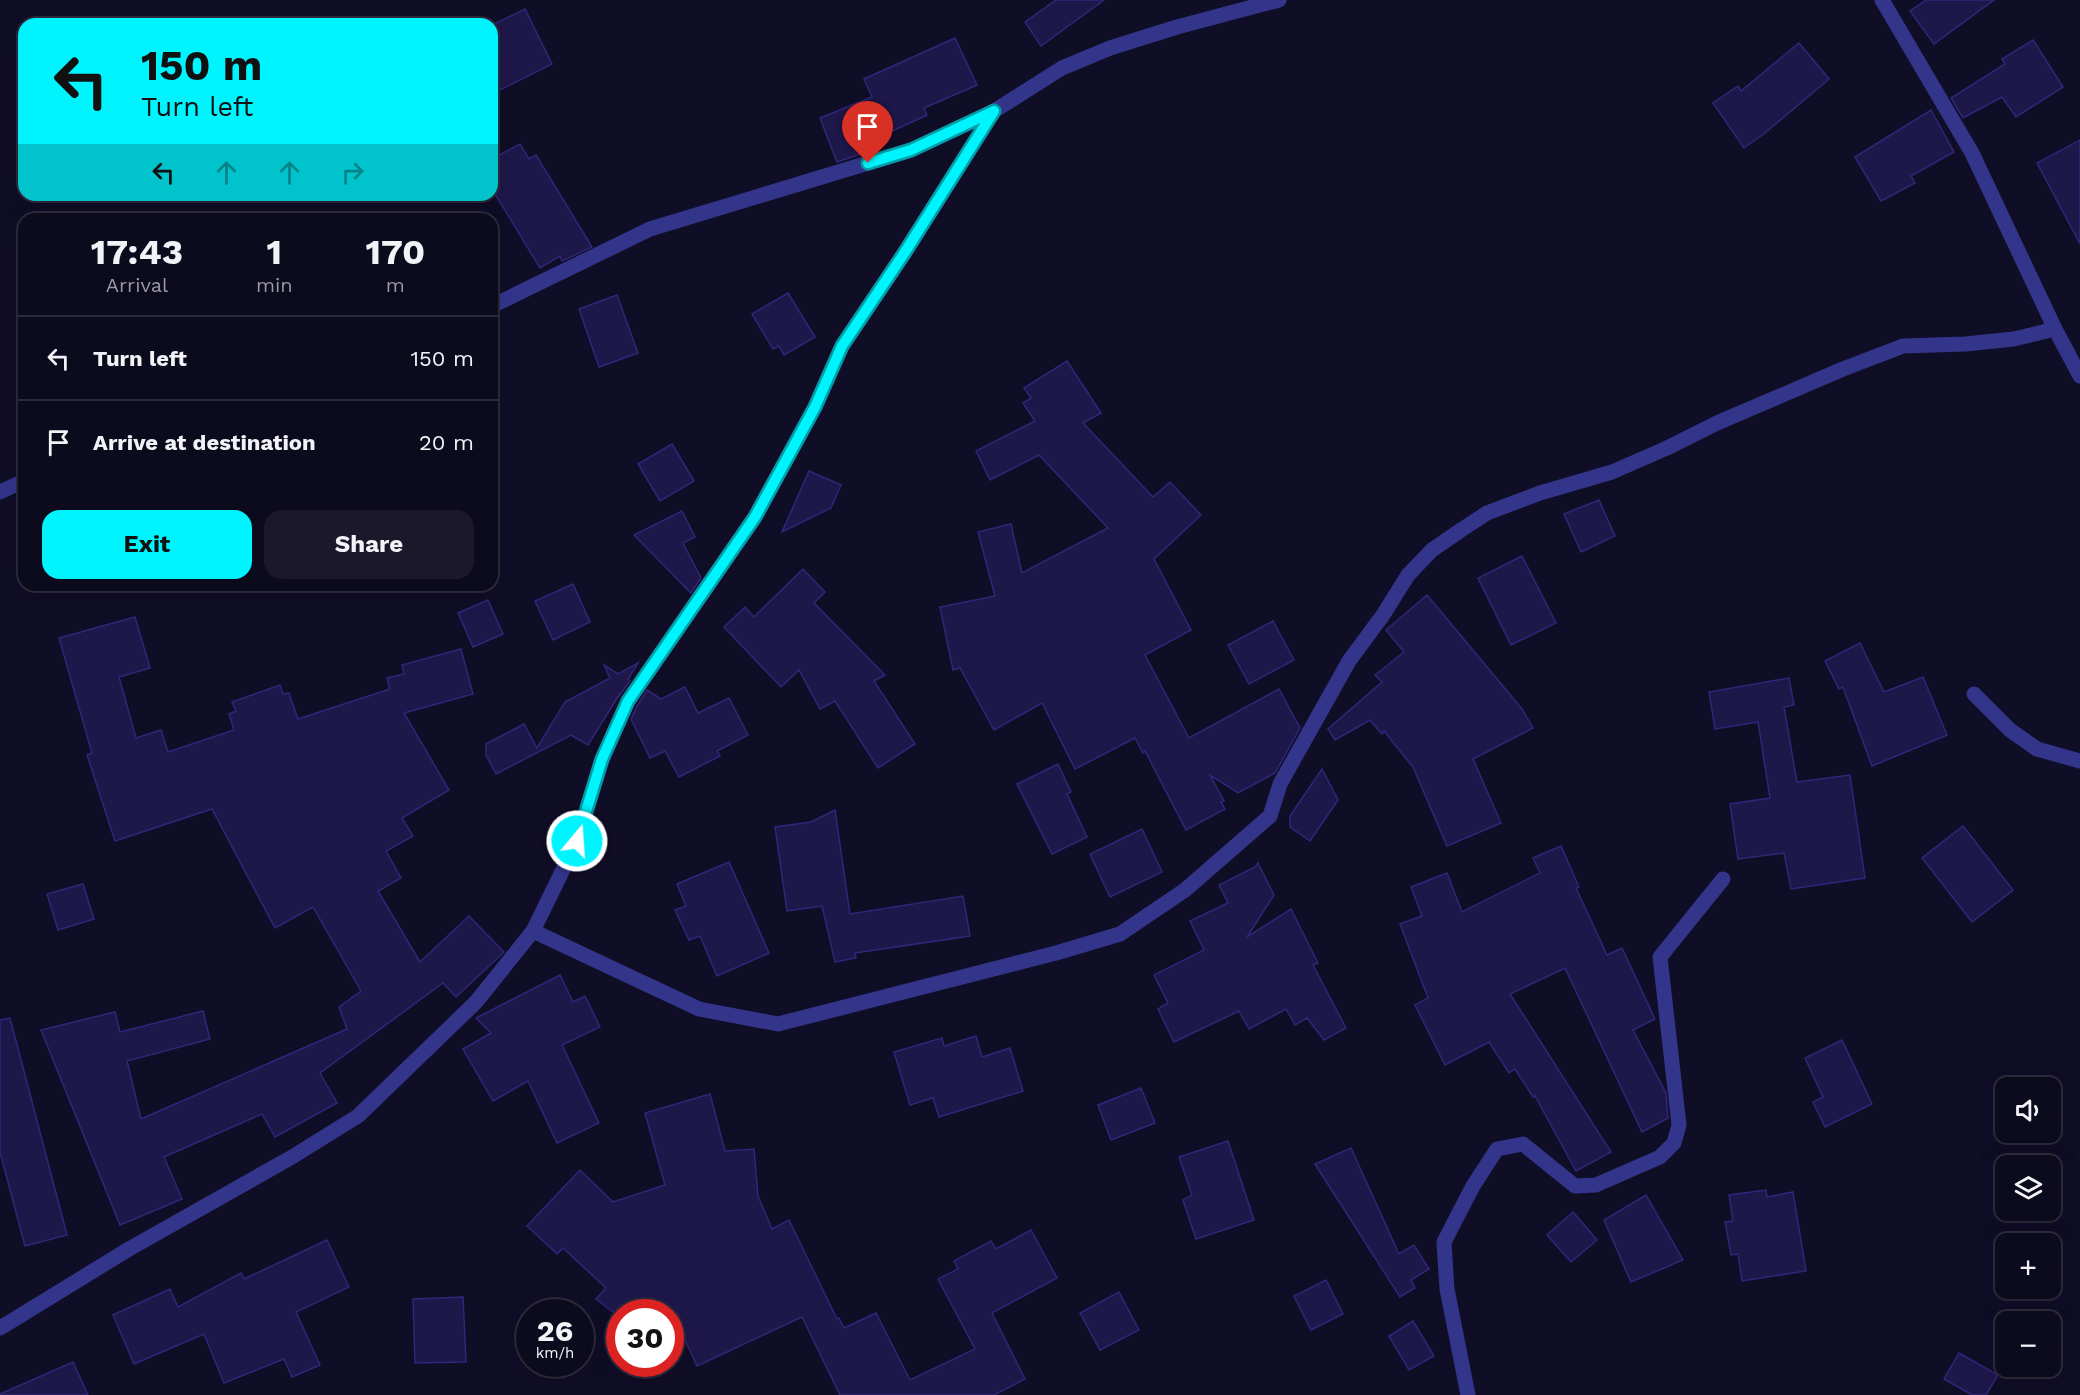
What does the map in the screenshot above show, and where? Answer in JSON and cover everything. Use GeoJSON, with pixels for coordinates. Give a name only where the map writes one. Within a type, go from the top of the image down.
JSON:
{"type":"FeatureCollection","features":[{"type":"Feature","properties":{"kind":"street"},"geometry":{"type":"LineString","coordinates":[[498,303],[650,229],[911,150],[994,111],[1062,69],[1110,48],[1177,27],[1279,0]]}},
{"type":"Feature","properties":{"kind":"street"},"geometry":{"type":"LineString","coordinates":[[1882,0],[1972,153],[2055,329],[2080,376]]}},
{"type":"Feature","properties":{"kind":"street"},"geometry":{"type":"LineString","coordinates":[[0,1329],[129,1249],[292,1157],[358,1116],[476,1002],[533,931],[577,841],[602,759],[628,701],[755,517],[815,407],[842,346],[905,252],[994,111]]}},
{"type":"Feature","properties":{"kind":"street"},"geometry":{"type":"LineString","coordinates":[[533,931],[699,1010],[778,1024],[1056,954],[1120,934],[1185,891],[1270,816],[1280,784],[1349,661],[1383,615],[1408,575],[1432,550],[1487,513],[1612,472],[1717,423],[1903,346],[1965,344],[2014,339],[2055,329]]}},
{"type":"Feature","properties":{"kind":"street"},"geometry":{"type":"LineString","coordinates":[[0,492],[18,484]]}},
{"type":"Feature","properties":{"kind":"street"},"geometry":{"type":"LineString","coordinates":[[1974,694],[2010,730],[2037,749],[2080,761]]}},
{"type":"Feature","properties":{"kind":"street"},"geometry":{"type":"LineString","coordinates":[[1468,1395],[1447,1289],[1444,1242],[1473,1186],[1497,1149],[1523,1144],[1575,1186],[1596,1185],[1660,1157],[1674,1143],[1678,1125],[1660,957],[1723,879]]}},
{"type":"Feature","properties":{"kind":"building"},"geometry":{"type":"Polygon","coordinates":[[[1056,0],[1104,0],[1041,46],[1025,22],[1056,0]]]}},
{"type":"Feature","properties":{"kind":"building"},"geometry":{"type":"Polygon","coordinates":[[[1926,0],[1994,0],[1934,44],[1910,11],[1926,0]]]}},
{"type":"Feature","properties":{"kind":"building"},"geometry":{"type":"Polygon","coordinates":[[[525,9],[552,64],[498,91],[498,22],[525,9]]]}},
{"type":"Feature","properties":{"kind":"building"},"geometry":{"type":"Polygon","coordinates":[[[955,38],[977,85],[924,108],[927,115],[877,138],[881,147],[837,162],[820,118],[872,97],[864,79],[955,38]]]}},
{"type":"Feature","properties":{"kind":"building"},"geometry":{"type":"Polygon","coordinates":[[[2033,40],[2063,87],[2016,117],[2002,97],[1963,118],[1951,98],[2005,64],[2002,59],[2033,40]]]}},
{"type":"Feature","properties":{"kind":"building"},"geometry":{"type":"Polygon","coordinates":[[[1799,43],[1829,79],[1744,148],[1713,103],[1738,86],[1741,91],[1799,43]]]}},
{"type":"Feature","properties":{"kind":"building"},"geometry":{"type":"Polygon","coordinates":[[[1931,110],[1954,152],[1911,176],[1915,183],[1881,201],[1855,157],[1931,110]]]}},
{"type":"Feature","properties":{"kind":"building"},"geometry":{"type":"Polygon","coordinates":[[[2080,140],[2080,244],[2037,163],[2080,140]]]}},
{"type":"Feature","properties":{"kind":"building"},"geometry":{"type":"Polygon","coordinates":[[[520,144],[529,159],[536,155],[592,247],[562,261],[560,256],[540,268],[498,199],[498,156],[520,144]]]}},
{"type":"Feature","properties":{"kind":"building"},"geometry":{"type":"Polygon","coordinates":[[[788,293],[815,337],[784,355],[779,346],[773,349],[752,314],[788,293]]]}},
{"type":"Feature","properties":{"kind":"building"},"geometry":{"type":"Polygon","coordinates":[[[617,295],[638,353],[599,367],[579,309],[617,295]]]}},
{"type":"Feature","properties":{"kind":"building"},"geometry":{"type":"Polygon","coordinates":[[[1067,361],[1101,413],[1083,423],[1153,497],[1170,482],[1201,515],[1154,559],[1191,630],[1145,655],[1189,738],[1279,689],[1300,728],[1275,773],[1238,793],[1210,775],[1224,801],[1221,802],[1225,809],[1186,830],[1145,751],[1143,753],[1135,738],[1075,769],[1042,703],[994,730],[960,668],[953,670],[940,607],[995,596],[978,532],[1011,524],[1022,573],[1108,528],[1039,455],[990,480],[976,451],[1035,421],[1023,403],[1031,398],[1024,388],[1067,361]]]}},
{"type":"Feature","properties":{"kind":"building"},"geometry":{"type":"Polygon","coordinates":[[[672,444],[694,481],[660,501],[638,464],[672,444]]]}},
{"type":"Feature","properties":{"kind":"building"},"geometry":{"type":"Polygon","coordinates":[[[809,471],[841,485],[831,508],[782,532],[809,471]]]}},
{"type":"Feature","properties":{"kind":"building"},"geometry":{"type":"Polygon","coordinates":[[[1599,500],[1615,536],[1581,552],[1564,514],[1599,500]]]}},
{"type":"Feature","properties":{"kind":"building"},"geometry":{"type":"Polygon","coordinates":[[[682,511],[695,537],[683,543],[701,578],[691,593],[634,535],[682,511]]]}},
{"type":"Feature","properties":{"kind":"building"},"geometry":{"type":"Polygon","coordinates":[[[1522,556],[1556,623],[1511,645],[1478,578],[1522,556]]]}},
{"type":"Feature","properties":{"kind":"building"},"geometry":{"type":"Polygon","coordinates":[[[803,569],[825,592],[814,603],[885,675],[874,681],[915,744],[878,768],[835,701],[820,709],[799,670],[781,687],[724,627],[745,607],[754,617],[803,569]]]}},
{"type":"Feature","properties":{"kind":"building"},"geometry":{"type":"Polygon","coordinates":[[[573,584],[590,622],[553,640],[535,601],[573,584]]]}},
{"type":"Feature","properties":{"kind":"building"},"geometry":{"type":"Polygon","coordinates":[[[1427,595],[1522,709],[1533,728],[1473,759],[1501,823],[1447,846],[1413,767],[1384,731],[1382,734],[1370,720],[1335,740],[1328,729],[1382,682],[1375,675],[1404,652],[1386,630],[1427,595]]]}},
{"type":"Feature","properties":{"kind":"building"},"geometry":{"type":"Polygon","coordinates":[[[488,600],[503,634],[473,647],[458,613],[488,600]]]}},
{"type":"Feature","properties":{"kind":"building"},"geometry":{"type":"Polygon","coordinates":[[[135,617],[150,668],[119,677],[136,738],[161,730],[168,752],[234,730],[229,714],[236,711],[232,702],[280,685],[283,694],[289,693],[298,719],[390,689],[387,678],[404,674],[402,665],[461,649],[473,694],[404,713],[449,790],[402,818],[413,836],[386,851],[401,878],[378,891],[420,962],[469,916],[504,952],[456,997],[443,983],[320,1073],[337,1103],[275,1137],[262,1114],[164,1157],[182,1199],[120,1225],[41,1030],[115,1012],[120,1032],[203,1011],[210,1039],[127,1061],[141,1119],[347,1029],[339,1007],[361,991],[313,907],[275,928],[212,809],[115,841],[87,755],[92,753],[59,638],[135,617]]]}},
{"type":"Feature","properties":{"kind":"building"},"geometry":{"type":"Polygon","coordinates":[[[1273,621],[1294,660],[1249,684],[1228,645],[1273,621]]]}},
{"type":"Feature","properties":{"kind":"building"},"geometry":{"type":"Polygon","coordinates":[[[1860,643],[1884,692],[1923,677],[1947,735],[1872,766],[1843,687],[1839,689],[1825,661],[1860,643]]]}},
{"type":"Feature","properties":{"kind":"building"},"geometry":{"type":"Polygon","coordinates":[[[638,663],[628,679],[630,681],[588,745],[571,735],[496,774],[486,755],[486,744],[524,724],[537,748],[565,702],[610,678],[604,665],[618,674],[638,663]]]}},
{"type":"Feature","properties":{"kind":"building"},"geometry":{"type":"Polygon","coordinates":[[[1789,678],[1794,705],[1784,707],[1797,782],[1850,775],[1865,878],[1791,889],[1784,853],[1738,859],[1730,804],[1770,798],[1758,722],[1715,729],[1709,692],[1789,678]]]}},
{"type":"Feature","properties":{"kind":"building"},"geometry":{"type":"Polygon","coordinates":[[[685,687],[698,713],[729,698],[748,735],[717,751],[720,756],[679,777],[665,751],[650,758],[631,719],[647,690],[661,699],[685,687]]]}},
{"type":"Feature","properties":{"kind":"building"},"geometry":{"type":"Polygon","coordinates":[[[1058,764],[1071,792],[1067,794],[1087,837],[1052,854],[1017,784],[1058,764]]]}},
{"type":"Feature","properties":{"kind":"building"},"geometry":{"type":"Polygon","coordinates":[[[1322,769],[1338,800],[1310,841],[1290,827],[1290,816],[1322,769]]]}},
{"type":"Feature","properties":{"kind":"building"},"geometry":{"type":"Polygon","coordinates":[[[835,810],[850,914],[963,896],[970,936],[855,953],[856,958],[835,962],[822,906],[787,911],[775,827],[811,822],[835,810]]]}},
{"type":"Feature","properties":{"kind":"building"},"geometry":{"type":"Polygon","coordinates":[[[1963,826],[2013,890],[1972,922],[1922,858],[1963,826]]]}},
{"type":"Feature","properties":{"kind":"building"},"geometry":{"type":"Polygon","coordinates":[[[1142,829],[1162,872],[1110,897],[1090,854],[1142,829]]]}},
{"type":"Feature","properties":{"kind":"building"},"geometry":{"type":"Polygon","coordinates":[[[1561,846],[1579,887],[1576,888],[1607,955],[1622,948],[1655,1019],[1633,1030],[1666,1093],[1668,1118],[1642,1132],[1565,968],[1510,994],[1611,1152],[1576,1171],[1535,1096],[1533,1097],[1515,1069],[1509,1073],[1489,1042],[1445,1065],[1415,1005],[1428,998],[1400,924],[1422,916],[1411,887],[1447,873],[1462,912],[1540,873],[1533,858],[1561,846]]]}},
{"type":"Feature","properties":{"kind":"building"},"geometry":{"type":"Polygon","coordinates":[[[729,862],[769,953],[717,976],[700,936],[689,940],[675,910],[686,906],[677,884],[729,862]]]}},
{"type":"Feature","properties":{"kind":"building"},"geometry":{"type":"Polygon","coordinates":[[[1258,863],[1274,895],[1247,937],[1291,909],[1318,963],[1313,965],[1346,1028],[1324,1040],[1307,1018],[1295,1025],[1286,1009],[1249,1029],[1239,1011],[1174,1042],[1158,1009],[1168,1003],[1154,975],[1204,950],[1190,921],[1228,903],[1219,885],[1255,867],[1258,863]]]}},
{"type":"Feature","properties":{"kind":"building"},"geometry":{"type":"Polygon","coordinates":[[[83,884],[94,919],[58,930],[47,894],[83,884]]]}},
{"type":"Feature","properties":{"kind":"building"},"geometry":{"type":"Polygon","coordinates":[[[560,975],[573,1002],[585,996],[600,1027],[562,1045],[599,1123],[557,1143],[528,1081],[493,1101],[463,1049],[491,1033],[476,1018],[560,975]]]}},
{"type":"Feature","properties":{"kind":"building"},"geometry":{"type":"Polygon","coordinates":[[[10,1018],[67,1235],[25,1246],[0,1152],[0,1020],[10,1018]]]}},
{"type":"Feature","properties":{"kind":"building"},"geometry":{"type":"Polygon","coordinates":[[[976,1036],[982,1057],[1010,1048],[1023,1091],[939,1117],[933,1098],[910,1105],[894,1052],[942,1038],[944,1046],[976,1036]]]}},
{"type":"Feature","properties":{"kind":"building"},"geometry":{"type":"Polygon","coordinates":[[[1842,1040],[1872,1104],[1825,1127],[1813,1102],[1823,1097],[1805,1058],[1842,1040]]]}},
{"type":"Feature","properties":{"kind":"building"},"geometry":{"type":"Polygon","coordinates":[[[1141,1088],[1155,1123],[1111,1140],[1098,1105],[1141,1088]]]}},
{"type":"Feature","properties":{"kind":"building"},"geometry":{"type":"Polygon","coordinates":[[[710,1094],[725,1151],[754,1149],[758,1196],[772,1229],[789,1220],[837,1319],[839,1318],[844,1328],[876,1313],[910,1380],[975,1349],[938,1279],[958,1269],[954,1261],[991,1241],[996,1249],[1031,1230],[1057,1278],[992,1313],[1025,1379],[994,1395],[840,1395],[802,1317],[697,1366],[684,1338],[684,1299],[606,1299],[606,1307],[596,1299],[606,1288],[563,1248],[557,1254],[527,1226],[580,1170],[613,1202],[665,1185],[645,1113],[710,1094]]]}},
{"type":"Feature","properties":{"kind":"building"},"geometry":{"type":"Polygon","coordinates":[[[1228,1141],[1254,1220],[1196,1239],[1183,1200],[1192,1195],[1179,1157],[1228,1141]]]}},
{"type":"Feature","properties":{"kind":"building"},"geometry":{"type":"Polygon","coordinates":[[[1351,1148],[1399,1254],[1414,1245],[1429,1269],[1411,1280],[1415,1288],[1400,1297],[1315,1164],[1351,1148]]]}},
{"type":"Feature","properties":{"kind":"building"},"geometry":{"type":"Polygon","coordinates":[[[1766,1190],[1767,1197],[1793,1192],[1806,1271],[1742,1281],[1738,1254],[1731,1255],[1725,1222],[1733,1221],[1729,1195],[1766,1190]]]}},
{"type":"Feature","properties":{"kind":"building"},"geometry":{"type":"Polygon","coordinates":[[[1646,1195],[1683,1260],[1631,1282],[1604,1220],[1646,1195]]]}},
{"type":"Feature","properties":{"kind":"building"},"geometry":{"type":"Polygon","coordinates":[[[1573,1212],[1597,1240],[1571,1262],[1547,1235],[1573,1212]]]}},
{"type":"Feature","properties":{"kind":"building"},"geometry":{"type":"Polygon","coordinates":[[[327,1240],[349,1287],[296,1312],[320,1365],[292,1377],[284,1359],[224,1383],[204,1334],[134,1364],[113,1315],[170,1289],[178,1307],[241,1273],[244,1279],[327,1240]]]}},
{"type":"Feature","properties":{"kind":"building"},"geometry":{"type":"Polygon","coordinates":[[[1326,1280],[1343,1314],[1311,1330],[1294,1296],[1326,1280]]]}},
{"type":"Feature","properties":{"kind":"building"},"geometry":{"type":"Polygon","coordinates":[[[1119,1292],[1139,1330],[1100,1350],[1080,1313],[1119,1292]]]}},
{"type":"Feature","properties":{"kind":"building"},"geometry":{"type":"Polygon","coordinates":[[[463,1297],[466,1362],[415,1363],[413,1299],[463,1297]]]}},
{"type":"Feature","properties":{"kind":"building"},"geometry":{"type":"Polygon","coordinates":[[[1413,1321],[1434,1356],[1409,1370],[1389,1336],[1413,1321]]]}},
{"type":"Feature","properties":{"kind":"building"},"geometry":{"type":"Polygon","coordinates":[[[1959,1353],[1995,1373],[1997,1377],[1986,1395],[1972,1395],[1944,1379],[1959,1353]]]}},
{"type":"Feature","properties":{"kind":"building"},"geometry":{"type":"Polygon","coordinates":[[[73,1362],[88,1395],[0,1395],[0,1394],[73,1362]]]}},
{"type":"Feature","properties":{"kind":"route"},"geometry":{"type":"LineString","coordinates":[[577,841],[602,759],[628,701],[755,517],[815,407],[842,346],[905,252],[994,111],[911,150],[868,163]]}}]}
